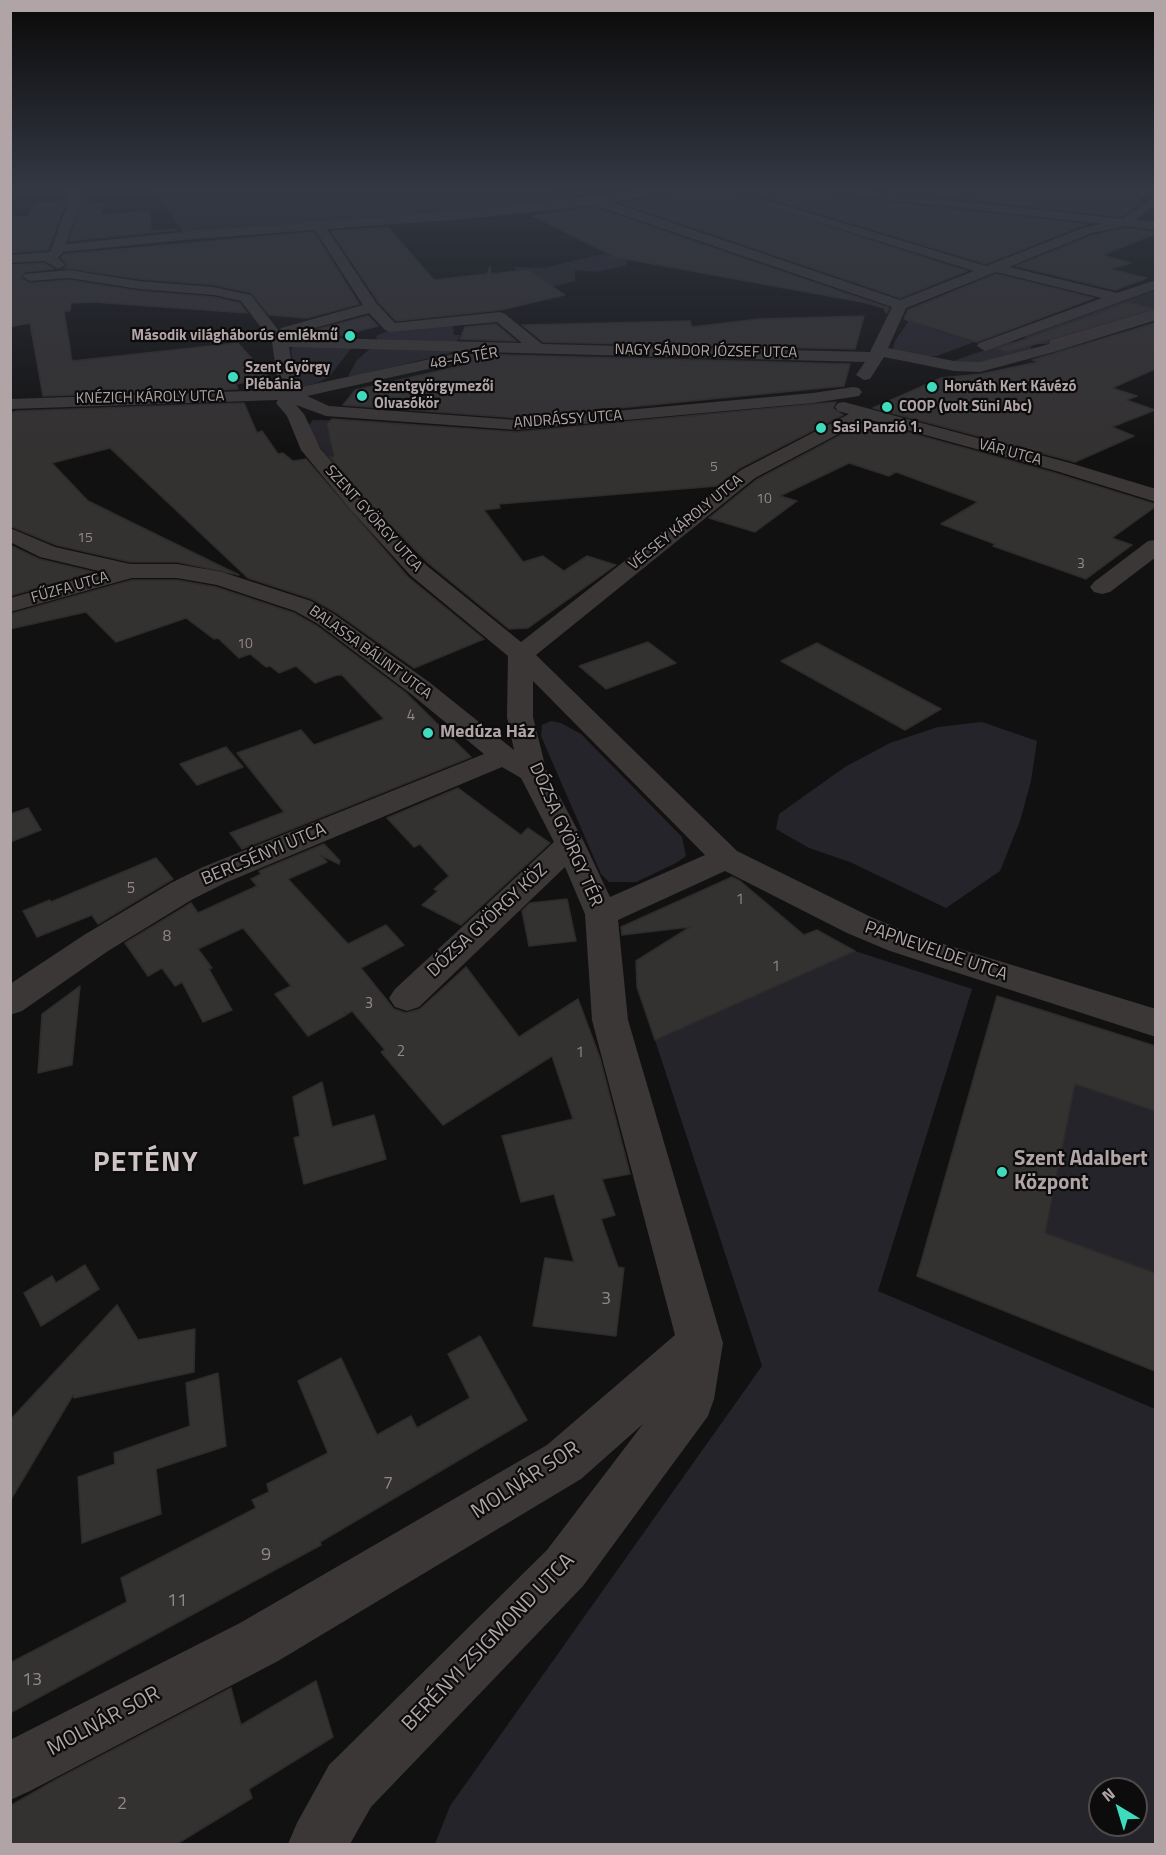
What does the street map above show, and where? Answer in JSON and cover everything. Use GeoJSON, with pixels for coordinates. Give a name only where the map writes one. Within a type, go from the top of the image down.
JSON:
{"type":"FeatureCollection","features":[{"type":"Feature","properties":{"kind":"street"},"geometry":{"type":"LineString","coordinates":[[92,278],[139,285],[234,294],[246,298],[277,338],[287,399]]}},
{"type":"Feature","properties":{"kind":"street"},"geometry":{"type":"LineString","coordinates":[[353,278],[372,307],[390,327]]}},
{"type":"Feature","properties":{"kind":"street"},"geometry":{"type":"LineString","coordinates":[[820,278],[900,305],[967,278]]}},
{"type":"Feature","properties":{"kind":"street"},"geometry":{"type":"LineString","coordinates":[[1031,278],[1118,298]]}},
{"type":"Feature","properties":{"kind":"street"},"geometry":{"type":"LineString","coordinates":[[936,363],[1155,284]]}},
{"type":"Feature","properties":{"kind":"street"},"geometry":{"type":"LineString","coordinates":[[857,404],[900,305]]}},
{"type":"Feature","properties":{"kind":"street"},"geometry":{"type":"LineString","coordinates":[[277,338],[372,307]]}},
{"type":"Feature","properties":{"kind":"street","name":"NAGY SÁNDOR JÓZSEF UTCA"},"geometry":{"type":"LineString","coordinates":[[537,348],[877,354],[968,368],[1048,349],[1155,315]]}},
{"type":"Feature","properties":{"kind":"street","name":"48-AS TÉR"},"geometry":{"type":"LineString","coordinates":[[322,388],[338,377],[373,333],[390,327],[500,317],[537,348]]}},
{"type":"Feature","properties":{"kind":"street"},"geometry":{"type":"LineString","coordinates":[[1010,337],[1048,349]]}},
{"type":"Feature","properties":{"kind":"street","name":"48-AS TÉR"},"geometry":{"type":"LineString","coordinates":[[277,338],[537,348]]}},
{"type":"Feature","properties":{"kind":"street","name":"48-AS TÉR"},"geometry":{"type":"LineString","coordinates":[[287,399],[322,388],[468,356],[537,348]]}},
{"type":"Feature","properties":{"kind":"street","name":"ANDRÁSSY UTCA"},"geometry":{"type":"LineString","coordinates":[[287,399],[326,411],[517,425],[813,398]]}},
{"type":"Feature","properties":{"kind":"street","name":"VÁR UTCA"},"geometry":{"type":"LineString","coordinates":[[813,398],[857,404],[1155,496]]}},
{"type":"Feature","properties":{"kind":"street","name":"KNÉZICH KÁROLY UTCA"},"geometry":{"type":"LineString","coordinates":[[10,404],[116,399],[287,399]]}},
{"type":"Feature","properties":{"kind":"street","name":"SZENT GYÖRGY UTCA"},"geometry":{"type":"LineString","coordinates":[[287,399],[278,415],[286,433],[311,450],[357,505],[418,570],[521,654]]}},
{"type":"Feature","properties":{"kind":"street","name":"VÉCSEY KÁROLY UTCA"},"geometry":{"type":"LineString","coordinates":[[521,654],[748,474],[857,404]]}},
{"type":"Feature","properties":{"kind":"street","name":"BALASSA BÁLINT UTCA"},"geometry":{"type":"LineString","coordinates":[[10,534],[48,552],[130,571],[177,571],[222,579],[303,606],[326,619],[420,688],[504,756]]}},
{"type":"Feature","properties":{"kind":"street"},"geometry":{"type":"LineString","coordinates":[[1102,587],[1155,546]]}},
{"type":"Feature","properties":{"kind":"street","name":"FŰZFA UTCA"},"geometry":{"type":"LineString","coordinates":[[10,605],[130,571]]}},
{"type":"Feature","properties":{"kind":"street"},"geometry":{"type":"LineString","coordinates":[[521,654],[726,858]]}},
{"type":"Feature","properties":{"kind":"street","name":"DÓZSA GYÖRGY TÉR"},"geometry":{"type":"LineString","coordinates":[[521,654],[520,717],[533,773],[570,844],[601,914],[726,858]]}},
{"type":"Feature","properties":{"kind":"street"},"geometry":{"type":"LineString","coordinates":[[504,756],[533,773]]}},
{"type":"Feature","properties":{"kind":"street","name":"BERCSÉNYI UTCA"},"geometry":{"type":"LineString","coordinates":[[10,1002],[96,943],[182,891],[214,875],[504,756]]}},
{"type":"Feature","properties":{"kind":"street","name":"DÓZSA GYÖRGY KÖZ"},"geometry":{"type":"LineString","coordinates":[[406,999],[570,844]]}},
{"type":"Feature","properties":{"kind":"street","name":"PAPNEVELDE UTCA"},"geometry":{"type":"LineString","coordinates":[[726,858],[859,925],[902,944],[1155,1023]]}},
{"type":"Feature","properties":{"kind":"street"},"geometry":{"type":"LineString","coordinates":[[601,914],[610,1020],[700,1343]]}},
{"type":"Feature","properties":{"kind":"street"},"geometry":{"type":"LineString","coordinates":[[10,982],[96,943]]}},
{"type":"Feature","properties":{"kind":"street","name":"MOLNÁR SOR"},"geometry":{"type":"LineString","coordinates":[[10,1771],[259,1642],[564,1462],[700,1343]]}},
{"type":"Feature","properties":{"kind":"street","name":"BERÉNYI ZSIGMOND UTCA"},"geometry":{"type":"LineString","coordinates":[[318,1845],[350,1786],[566,1568],[691,1399],[700,1343]]}},
{"type":"Feature","properties":{"kind":"shaded area"},"geometry":{"type":"Polygon","coordinates":[[[521,278],[575,278],[575,281],[549,288],[521,278]]]}},
{"type":"Feature","properties":{"kind":"shaded area"},"geometry":{"type":"Polygon","coordinates":[[[1155,290],[1155,311],[1051,344],[1040,344],[1024,337],[1155,290]]]}},
{"type":"Feature","properties":{"kind":"shaded area"},"geometry":{"type":"Polygon","coordinates":[[[910,319],[935,330],[974,342],[937,356],[920,357],[893,349],[895,341],[910,319]]]}},
{"type":"Feature","properties":{"kind":"shaded area"},"geometry":{"type":"Polygon","coordinates":[[[453,325],[454,335],[460,335],[456,344],[377,340],[376,336],[393,329],[453,325]]]}},
{"type":"Feature","properties":{"kind":"shaded area"},"geometry":{"type":"Polygon","coordinates":[[[1011,341],[1031,346],[1031,350],[980,364],[953,361],[1011,341]]]}},
{"type":"Feature","properties":{"kind":"shaded area"},"geometry":{"type":"Polygon","coordinates":[[[295,346],[353,346],[329,377],[305,386],[296,385],[291,349],[295,346]]]}},
{"type":"Feature","properties":{"kind":"shaded area"},"geometry":{"type":"Polygon","coordinates":[[[373,346],[455,348],[455,351],[356,376],[348,376],[357,360],[373,346]]]}},
{"type":"Feature","properties":{"kind":"shaded area"},"geometry":{"type":"Polygon","coordinates":[[[313,420],[366,421],[330,437],[333,457],[340,467],[335,467],[314,439],[309,425],[313,420]]]}},
{"type":"Feature","properties":{"kind":"shaded area"},"geometry":{"type":"Polygon","coordinates":[[[551,721],[561,723],[581,734],[682,837],[686,856],[636,882],[609,882],[601,874],[541,736],[542,725],[551,721]]]}},
{"type":"Feature","properties":{"kind":"shaded area"},"geometry":{"type":"Polygon","coordinates":[[[982,722],[1037,741],[1031,781],[1020,821],[1000,871],[946,908],[850,862],[809,848],[776,829],[779,814],[845,767],[890,743],[938,727],[982,722]]]}},
{"type":"Feature","properties":{"kind":"shaded area"},"geometry":{"type":"Polygon","coordinates":[[[855,951],[972,989],[878,1291],[1155,1409],[1155,1844],[435,1844],[450,1806],[762,1366],[655,1040],[855,951]]]}},
{"type":"Feature","properties":{"kind":"shaded area"},"geometry":{"type":"Polygon","coordinates":[[[1075,1084],[1155,1111],[1155,1273],[1045,1233],[1075,1084]]]}},
{"type":"Feature","properties":{"kind":"building"},"geometry":{"type":"Polygon","coordinates":[[[10,278],[21,278],[30,283],[69,280],[139,291],[214,297],[240,303],[247,313],[93,302],[71,303],[70,311],[64,311],[72,361],[238,343],[269,378],[236,384],[238,389],[43,396],[30,323],[10,327],[10,278]]]}},
{"type":"Feature","properties":{"kind":"building"},"geometry":{"type":"Polygon","coordinates":[[[129,278],[342,278],[359,304],[307,318],[269,315],[251,293],[214,285],[129,278]]]}},
{"type":"Feature","properties":{"kind":"building"},"geometry":{"type":"Polygon","coordinates":[[[362,278],[432,278],[434,280],[455,278],[540,278],[565,295],[500,310],[396,321],[379,303],[362,278]]]}},
{"type":"Feature","properties":{"kind":"building"},"geometry":{"type":"Polygon","coordinates":[[[728,278],[800,278],[889,308],[886,313],[884,308],[728,278]]]}},
{"type":"Feature","properties":{"kind":"building"},"geometry":{"type":"Polygon","coordinates":[[[840,278],[951,278],[900,298],[840,278]]]}},
{"type":"Feature","properties":{"kind":"building"},"geometry":{"type":"Polygon","coordinates":[[[987,278],[1011,278],[1094,298],[977,342],[904,319],[908,310],[987,278]]]}},
{"type":"Feature","properties":{"kind":"building"},"geometry":{"type":"Polygon","coordinates":[[[1064,278],[1147,278],[1115,290],[1064,278]]]}},
{"type":"Feature","properties":{"kind":"building"},"geometry":{"type":"Polygon","coordinates":[[[1128,302],[1155,309],[1008,352],[997,349],[1128,302]]]}},
{"type":"Feature","properties":{"kind":"building"},"geometry":{"type":"Polygon","coordinates":[[[368,316],[378,326],[340,336],[307,335],[307,332],[368,316]]]}},
{"type":"Feature","properties":{"kind":"building"},"geometry":{"type":"Polygon","coordinates":[[[864,316],[855,349],[543,342],[522,325],[690,321],[692,327],[759,319],[864,316]]]}},
{"type":"Feature","properties":{"kind":"building"},"geometry":{"type":"Polygon","coordinates":[[[1155,323],[1155,369],[1112,388],[1137,396],[1126,400],[1155,410],[1112,427],[1134,436],[1075,462],[873,408],[941,378],[981,374],[1038,362],[1032,360],[1155,323]]]}},
{"type":"Feature","properties":{"kind":"building"},"geometry":{"type":"Polygon","coordinates":[[[496,324],[516,341],[460,339],[465,327],[496,324]]]}},
{"type":"Feature","properties":{"kind":"building"},"geometry":{"type":"Polygon","coordinates":[[[466,354],[850,364],[844,386],[517,418],[343,405],[355,390],[465,365],[463,364],[468,359],[466,354]]]}},
{"type":"Feature","properties":{"kind":"building"},"geometry":{"type":"Polygon","coordinates":[[[836,402],[833,408],[843,415],[740,468],[717,486],[499,504],[500,508],[484,510],[523,562],[543,556],[564,571],[587,556],[616,565],[528,628],[509,629],[428,563],[366,500],[330,457],[334,457],[327,424],[332,419],[517,432],[836,402]]]}},
{"type":"Feature","properties":{"kind":"building"},"geometry":{"type":"Polygon","coordinates":[[[244,403],[257,433],[262,431],[278,454],[283,453],[293,461],[306,459],[408,577],[484,639],[414,668],[335,612],[312,599],[248,578],[110,448],[52,463],[88,501],[239,575],[177,562],[130,562],[56,545],[10,526],[10,413],[244,403]]]}},
{"type":"Feature","properties":{"kind":"building"},"geometry":{"type":"Polygon","coordinates":[[[867,421],[1055,473],[1155,504],[1155,507],[1112,538],[1132,545],[1086,579],[993,546],[995,544],[941,524],[978,502],[896,472],[889,476],[849,463],[780,496],[797,501],[755,532],[709,518],[756,480],[867,421]]]}},
{"type":"Feature","properties":{"kind":"building"},"geometry":{"type":"Polygon","coordinates":[[[10,545],[39,559],[94,572],[10,596],[10,545]]]}},
{"type":"Feature","properties":{"kind":"building"},"geometry":{"type":"Polygon","coordinates":[[[132,580],[177,580],[216,587],[294,613],[317,626],[405,692],[471,757],[242,849],[230,833],[284,812],[237,753],[301,730],[314,745],[384,719],[342,675],[315,683],[296,666],[279,673],[270,666],[266,667],[250,654],[239,658],[218,638],[214,639],[186,618],[116,642],[86,612],[10,629],[10,614],[132,580]]]}},
{"type":"Feature","properties":{"kind":"building"},"geometry":{"type":"Polygon","coordinates":[[[648,642],[676,663],[606,689],[579,666],[648,642]]]}},
{"type":"Feature","properties":{"kind":"building"},"geometry":{"type":"Polygon","coordinates":[[[817,643],[941,709],[905,730],[781,661],[817,643]]]}},
{"type":"Feature","properties":{"kind":"building"},"geometry":{"type":"Polygon","coordinates":[[[226,747],[243,767],[197,785],[180,764],[226,747]]]}},
{"type":"Feature","properties":{"kind":"building"},"geometry":{"type":"Polygon","coordinates":[[[458,788],[521,835],[528,828],[550,843],[461,925],[422,905],[438,891],[434,889],[449,876],[420,844],[414,847],[387,818],[458,788]]]}},
{"type":"Feature","properties":{"kind":"building"},"geometry":{"type":"Polygon","coordinates":[[[28,808],[41,830],[10,842],[10,814],[28,808]]]}},
{"type":"Feature","properties":{"kind":"building"},"geometry":{"type":"Polygon","coordinates":[[[324,844],[340,861],[339,864],[320,855],[327,862],[288,879],[348,944],[386,925],[404,945],[361,968],[394,1009],[406,1013],[420,1009],[466,967],[519,1037],[578,999],[600,1058],[630,1174],[602,1179],[615,1215],[601,1219],[618,1267],[624,1268],[616,1336],[533,1326],[545,1258],[574,1262],[554,1194],[521,1202],[502,1136],[573,1119],[552,1056],[443,1125],[381,1052],[385,1050],[352,1011],[347,1014],[344,1011],[346,1015],[308,1036],[275,994],[291,986],[243,928],[198,949],[212,968],[209,969],[232,1010],[203,1022],[182,982],[175,986],[162,968],[148,976],[125,943],[191,903],[198,913],[257,886],[251,879],[261,874],[259,871],[324,844]]]}},
{"type":"Feature","properties":{"kind":"building"},"geometry":{"type":"Polygon","coordinates":[[[156,858],[173,879],[98,924],[92,915],[37,937],[23,911],[50,900],[51,902],[156,858]]]}},
{"type":"Feature","properties":{"kind":"building"},"geometry":{"type":"Polygon","coordinates":[[[732,877],[740,881],[804,935],[817,930],[855,951],[655,1040],[637,987],[636,961],[690,927],[622,935],[621,927],[732,877]]]}},
{"type":"Feature","properties":{"kind":"building"},"geometry":{"type":"Polygon","coordinates":[[[567,899],[576,941],[529,946],[522,911],[530,903],[567,899]]]}},
{"type":"Feature","properties":{"kind":"building"},"geometry":{"type":"Polygon","coordinates":[[[80,986],[72,1065],[38,1073],[42,1014],[80,986]]]}},
{"type":"Feature","properties":{"kind":"building","name":"Szent Adalbert Központ"},"geometry":{"type":"Polygon","coordinates":[[[997,996],[1155,1046],[1155,1111],[1075,1084],[1045,1233],[1155,1273],[1155,1371],[917,1276],[997,996]]]}},
{"type":"Feature","properties":{"kind":"building"},"geometry":{"type":"Polygon","coordinates":[[[322,1082],[332,1127],[374,1115],[386,1159],[304,1184],[294,1138],[300,1136],[293,1097],[322,1082]]]}},
{"type":"Feature","properties":{"kind":"building"},"geometry":{"type":"Polygon","coordinates":[[[85,1265],[99,1289],[41,1326],[24,1293],[52,1276],[56,1283],[85,1265]]]}},
{"type":"Feature","properties":{"kind":"building"},"geometry":{"type":"Polygon","coordinates":[[[117,1305],[138,1340],[195,1329],[194,1372],[74,1398],[73,1395],[10,1501],[10,1420],[117,1305]]]}},
{"type":"Feature","properties":{"kind":"building"},"geometry":{"type":"Polygon","coordinates":[[[480,1336],[527,1420],[320,1542],[321,1545],[10,1713],[10,1663],[127,1602],[121,1578],[256,1508],[252,1500],[269,1492],[267,1484],[328,1453],[298,1381],[341,1358],[377,1435],[411,1416],[417,1428],[470,1398],[448,1354],[480,1336]]]}},
{"type":"Feature","properties":{"kind":"building"},"geometry":{"type":"Polygon","coordinates":[[[218,1373],[226,1446],[156,1469],[161,1514],[82,1543],[78,1477],[115,1464],[114,1453],[190,1426],[186,1383],[218,1373]]]}},
{"type":"Feature","properties":{"kind":"building"},"geometry":{"type":"Polygon","coordinates":[[[316,1681],[333,1737],[249,1789],[252,1798],[175,1845],[10,1845],[10,1806],[57,1779],[231,1688],[241,1725],[316,1681]]]}},
{"type":"Feature","properties":{"kind":"waterway"},"geometry":{"type":"LineString","coordinates":[[1052,342],[1156,310]]}},
{"type":"Feature","properties":{"kind":"place","name":"Második világháborús emlékmű"},"geometry":{"type":"Point","coordinates":[350,336]}},
{"type":"Feature","properties":{"kind":"place","name":"Szent György Plébánia"},"geometry":{"type":"Point","coordinates":[233,377]}},
{"type":"Feature","properties":{"kind":"place","name":"Horváth Kert Kávézó"},"geometry":{"type":"Point","coordinates":[932,387]}},
{"type":"Feature","properties":{"kind":"place","name":"Szentgyörgymezői Olvasókör"},"geometry":{"type":"Point","coordinates":[362,396]}},
{"type":"Feature","properties":{"kind":"place","name":"COOP (volt Süni Abc)"},"geometry":{"type":"Point","coordinates":[887,407]}},
{"type":"Feature","properties":{"kind":"place","name":"Sasi Panzió 1."},"geometry":{"type":"Point","coordinates":[821,428]}},
{"type":"Feature","properties":{"kind":"place","name":"Medúza Ház"},"geometry":{"type":"Point","coordinates":[428,733]}},
{"type":"Feature","properties":{"kind":"place","name":"Szent Adalbert Központ"},"geometry":{"type":"Point","coordinates":[1002,1172]}},
{"type":"Feature","properties":{"kind":"district","name":"PETÉNY"},"geometry":{"type":"Point","coordinates":[146,1164]}}]}
